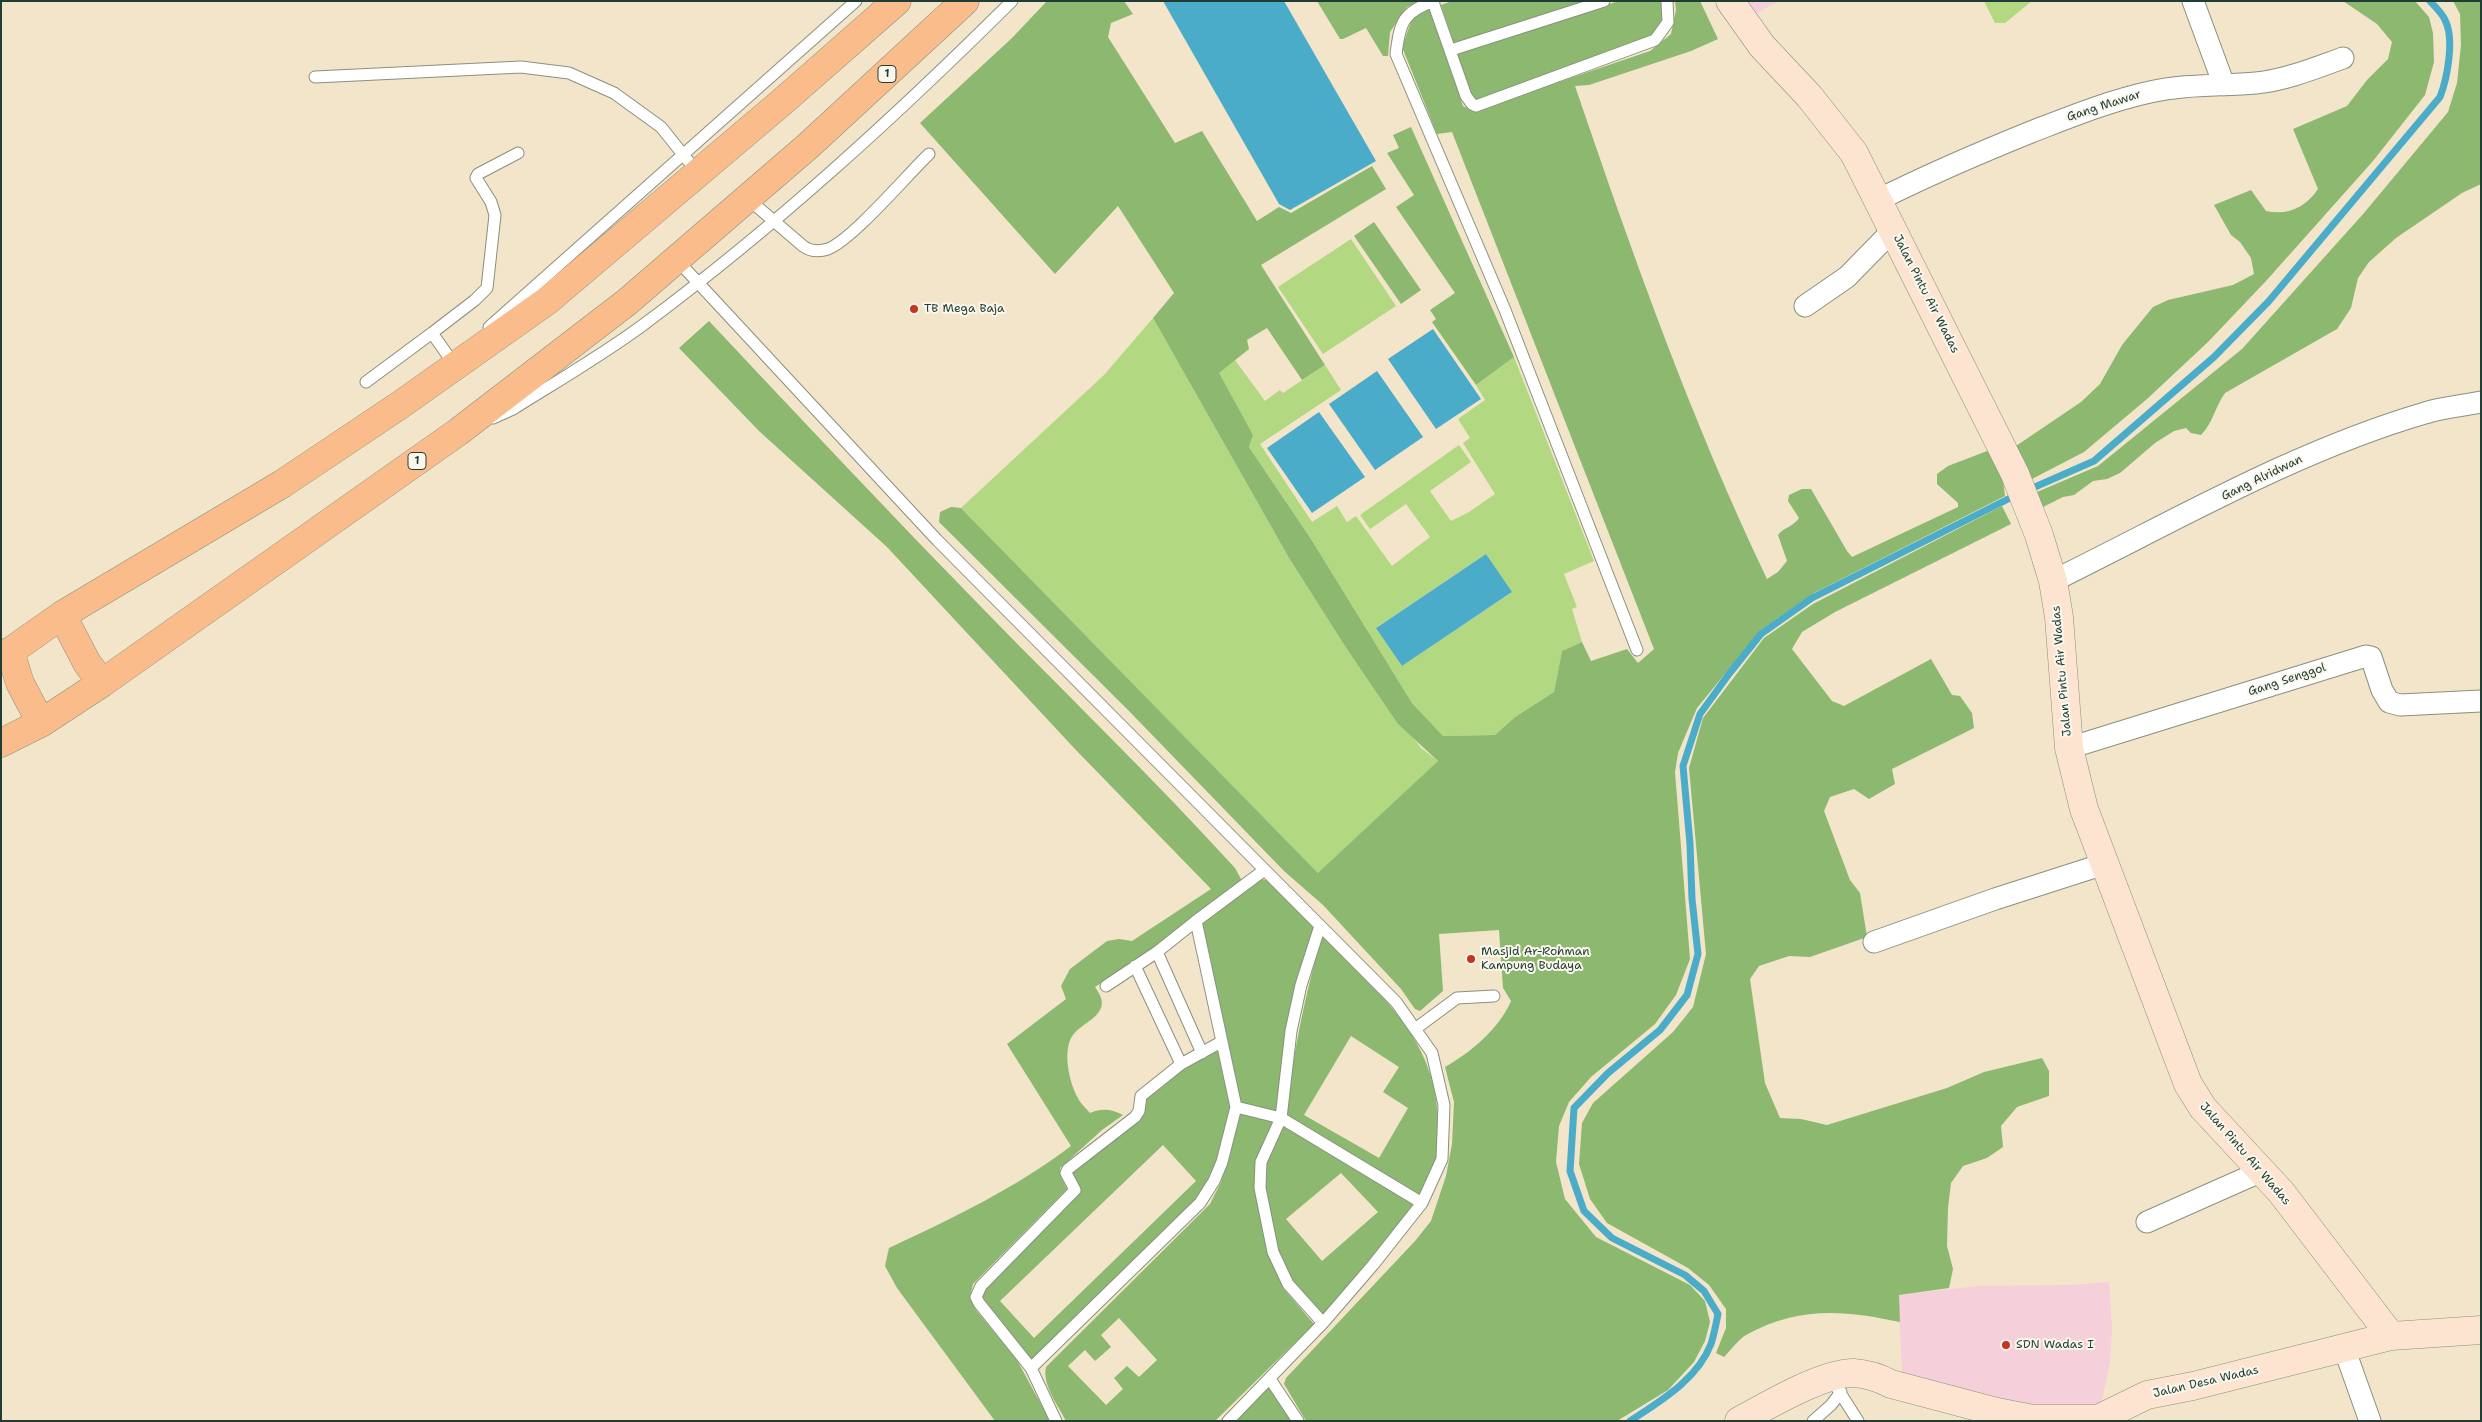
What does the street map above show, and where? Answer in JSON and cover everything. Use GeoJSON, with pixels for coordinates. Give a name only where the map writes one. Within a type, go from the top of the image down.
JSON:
{"type":"FeatureCollection","features":[{"type":"Feature","properties":{"kind":"main road"},"geometry":{"type":"LineString","coordinates":[[40,722],[6,654],[62,615],[282,484],[400,405],[547,301],[690,164],[782,102],[897,1]]}},
{"type":"Feature","properties":{"kind":"main road","name":"1"},"geometry":{"type":"LineString","coordinates":[[1,743],[40,722],[102,683],[458,432],[628,302],[808,146],[965,1]]}},
{"type":"Feature","properties":{"kind":"main road","name":"Jalan Pintu Air Wadas"},"geometry":{"type":"LineString","coordinates":[[1730,1],[1762,46],[1809,96],[1854,153],[1970,382],[2016,478],[2053,581],[2069,748],[2084,809],[2188,1084],[2203,1108],[2262,1171],[2391,1336]]}},
{"type":"Feature","properties":{"kind":"main road"},"geometry":{"type":"LineString","coordinates":[[62,615],[87,663],[102,683]]}},
{"type":"Feature","properties":{"kind":"main road","name":"Jalan Desa Wadas"},"geometry":{"type":"LineString","coordinates":[[1739,1421],[1835,1384],[1853,1373],[1879,1378],[1892,1384],[1997,1412],[2034,1419],[2099,1420],[2147,1395],[2194,1386],[2391,1336],[2481,1330]]}},
{"type":"Feature","properties":{"kind":"street"},"geometry":{"type":"LineString","coordinates":[[2193,1],[2224,85]]}},
{"type":"Feature","properties":{"kind":"street","name":"Gang Mawar"},"geometry":{"type":"LineString","coordinates":[[1878,200],[1948,165],[2068,117],[2151,92],[2195,85],[2258,83],[2297,74],[2344,58]]}},
{"type":"Feature","properties":{"kind":"street"},"geometry":{"type":"LineString","coordinates":[[1805,306],[1847,276],[1893,230]]}},
{"type":"Feature","properties":{"kind":"street","name":"Gang Alridwan"},"geometry":{"type":"LineString","coordinates":[[2053,581],[2266,475],[2329,446],[2428,412],[2481,402]]}},
{"type":"Feature","properties":{"kind":"street","name":"Gang Senggol"},"geometry":{"type":"LineString","coordinates":[[2069,748],[2366,656],[2371,657],[2382,690],[2389,702],[2400,705],[2481,701]]}},
{"type":"Feature","properties":{"kind":"street"},"geometry":{"type":"LineString","coordinates":[[1874,942],[1995,899],[2104,864]]}},
{"type":"Feature","properties":{"kind":"street"},"geometry":{"type":"LineString","coordinates":[[2147,1222],[2262,1171]]}},
{"type":"Feature","properties":{"kind":"street"},"geometry":{"type":"LineString","coordinates":[[2344,1348],[2370,1421]]}},
{"type":"Feature","properties":{"kind":"lane"},"geometry":{"type":"LineString","coordinates":[[400,405],[690,164],[856,1]]}},
{"type":"Feature","properties":{"kind":"lane"},"geometry":{"type":"LineString","coordinates":[[458,432],[513,410],[641,326],[697,283],[774,222],[906,106],[1012,1]]}},
{"type":"Feature","properties":{"kind":"lane"},"geometry":{"type":"LineString","coordinates":[[1637,650],[1505,310],[1396,54],[1399,31],[1407,14],[1417,7],[1433,1],[1466,96],[1476,106],[1655,40],[1668,22],[1667,1]]}},
{"type":"Feature","properties":{"kind":"lane"},"geometry":{"type":"LineString","coordinates":[[1451,50],[1604,1]]}},
{"type":"Feature","properties":{"kind":"lane"},"geometry":{"type":"LineString","coordinates":[[316,77],[521,67],[569,73],[614,93],[661,127],[690,164]]}},
{"type":"Feature","properties":{"kind":"lane"},"geometry":{"type":"LineString","coordinates":[[366,382],[475,300],[487,288],[495,215],[491,202],[476,178],[478,174],[518,153]]}},
{"type":"Feature","properties":{"kind":"lane"},"geometry":{"type":"LineString","coordinates":[[747,198],[811,251],[828,249],[850,233],[929,154]]}},
{"type":"Feature","properties":{"kind":"lane"},"geometry":{"type":"LineString","coordinates":[[677,260],[937,540],[1396,1002],[1432,1053],[1444,1106],[1442,1160],[1422,1203],[1322,1323],[1228,1421]]}},
{"type":"Feature","properties":{"kind":"lane"},"geometry":{"type":"LineString","coordinates":[[432,333],[452,360]]}},
{"type":"Feature","properties":{"kind":"lane"},"geometry":{"type":"LineString","coordinates":[[1106,986],[1157,952],[1263,870]]}},
{"type":"Feature","properties":{"kind":"lane"},"geometry":{"type":"LineString","coordinates":[[1031,1368],[1200,1203],[1214,1181],[1222,1162],[1236,1107],[1196,921]]}},
{"type":"Feature","properties":{"kind":"lane"},"geometry":{"type":"LineString","coordinates":[[1320,926],[1301,985],[1291,1031],[1281,1118],[1261,1162],[1260,1188],[1273,1252],[1288,1284],[1322,1323]]}},
{"type":"Feature","properties":{"kind":"lane"},"geometry":{"type":"LineString","coordinates":[[1157,952],[1202,1053]]}},
{"type":"Feature","properties":{"kind":"lane"},"geometry":{"type":"LineString","coordinates":[[1135,966],[1181,1064]]}},
{"type":"Feature","properties":{"kind":"lane"},"geometry":{"type":"LineString","coordinates":[[1415,1028],[1457,998],[1494,996]]}},
{"type":"Feature","properties":{"kind":"lane"},"geometry":{"type":"LineString","coordinates":[[1056,1421],[1031,1368],[979,1303],[977,1293],[987,1278],[1075,1190],[1066,1173],[1068,1169],[1135,1116],[1141,1096],[1181,1064],[1221,1042]]}},
{"type":"Feature","properties":{"kind":"lane"},"geometry":{"type":"LineString","coordinates":[[1236,1107],[1281,1118],[1422,1203]]}},
{"type":"Feature","properties":{"kind":"lane"},"geometry":{"type":"LineString","coordinates":[[1270,1379],[1298,1421]]}},
{"type":"Feature","properties":{"kind":"lane"},"geometry":{"type":"LineString","coordinates":[[1813,1421],[1831,1406],[1835,1384]]}},
{"type":"Feature","properties":{"kind":"lane"},"geometry":{"type":"LineString","coordinates":[[1835,1384],[1858,1421]]}},
{"type":"Feature","properties":{"kind":"shaded area"},"geometry":{"type":"Polygon","coordinates":[[[1735,1],[1779,1],[1752,16],[1735,1]]]}},
{"type":"Feature","properties":{"kind":"shaded area","name":"SDN Wadas I"},"geometry":{"type":"Polygon","coordinates":[[[2109,1282],[2112,1328],[2110,1362],[2098,1419],[1903,1386],[1898,1295],[1979,1286],[2071,1285],[2109,1282]]]}},
{"type":"Feature","properties":{"kind":"green space"},"geometry":{"type":"Polygon","coordinates":[[[1047,1],[1124,1],[1133,14],[1111,23],[1108,37],[1175,143],[1202,131],[1257,221],[1279,207],[1291,213],[1372,166],[1386,189],[1261,265],[1325,365],[1302,380],[1267,328],[1247,340],[1249,349],[1219,373],[1253,435],[1249,447],[1311,539],[1412,703],[1443,736],[1495,735],[1515,717],[1554,692],[1562,651],[1582,642],[1591,661],[1627,649],[1638,663],[1654,649],[1452,132],[1437,134],[1402,47],[1412,19],[1429,9],[1463,106],[1473,111],[1650,51],[1671,34],[1676,10],[1675,1],[1700,1],[1718,39],[1691,51],[1589,85],[1575,86],[1664,336],[1713,458],[1767,579],[1778,572],[1787,561],[1778,535],[1799,518],[1788,501],[1789,495],[1802,489],[1811,489],[1852,557],[1958,507],[1958,503],[1937,484],[1937,474],[1948,466],[1987,451],[1992,454],[1999,464],[2003,477],[2005,496],[1814,593],[1761,630],[1697,708],[1678,753],[1675,772],[1690,959],[1676,995],[1655,1024],[1591,1077],[1569,1102],[1559,1126],[1556,1162],[1565,1199],[1596,1237],[1690,1285],[1705,1301],[1710,1322],[1705,1341],[1694,1362],[1668,1390],[1617,1421],[1306,1421],[1284,1384],[1286,1378],[1415,1241],[1431,1221],[1446,1176],[1452,1144],[1454,1102],[1445,1067],[1464,1055],[1483,1039],[1499,1021],[1511,1001],[1503,988],[1499,930],[1439,934],[1443,991],[1420,1011],[1415,1009],[1401,989],[1323,905],[1284,871],[1128,710],[939,522],[940,512],[951,507],[961,508],[1318,873],[1438,761],[1398,724],[1343,643],[1289,558],[1153,318],[1174,293],[1118,206],[1055,274],[920,123],[1012,38],[1047,1]]]}},
{"type":"Feature","properties":{"kind":"green space"},"geometry":{"type":"Polygon","coordinates":[[[1317,1],[1423,1],[1407,7],[1390,32],[1388,56],[1383,56],[1366,28],[1340,39],[1317,1]]]}},
{"type":"Feature","properties":{"kind":"green space"},"geometry":{"type":"Polygon","coordinates":[[[1452,1],[1585,1],[1454,43],[1441,5],[1452,1]]]}},
{"type":"Feature","properties":{"kind":"green space"},"geometry":{"type":"Polygon","coordinates":[[[1619,1],[1661,1],[1664,20],[1654,36],[1479,101],[1473,99],[1457,53],[1619,1]]]}},
{"type":"Feature","properties":{"kind":"green space"},"geometry":{"type":"Polygon","coordinates":[[[1984,1],[2032,1],[2005,23],[1995,23],[1984,1]]]}},
{"type":"Feature","properties":{"kind":"green space"},"geometry":{"type":"Polygon","coordinates":[[[2343,1],[2415,1],[2429,17],[2433,33],[2434,62],[2425,95],[2373,161],[2266,281],[2208,342],[2147,399],[2084,452],[2030,480],[2016,446],[2081,402],[2100,384],[2122,345],[2153,307],[2168,300],[2233,285],[2254,274],[2251,258],[2240,242],[2231,235],[2214,205],[2251,190],[2266,211],[2289,211],[2308,201],[2318,189],[2293,129],[2347,106],[2367,80],[2388,59],[2392,42],[2377,24],[2343,1]]]}},
{"type":"Feature","properties":{"kind":"green space"},"geometry":{"type":"Polygon","coordinates":[[[2453,1],[2481,1],[2481,184],[2462,193],[2396,238],[2369,262],[2358,278],[2351,308],[2337,329],[2225,393],[2201,435],[2191,433],[2186,428],[2174,431],[2155,443],[2120,473],[2107,479],[2093,481],[2074,495],[2063,497],[2043,507],[2037,492],[2098,466],[2242,349],[2364,213],[2448,112],[2457,83],[2461,45],[2460,14],[2453,1]]]}},
{"type":"Feature","properties":{"kind":"green space"},"geometry":{"type":"Polygon","coordinates":[[[1411,127],[1514,357],[1476,385],[1432,322],[1436,319],[1430,310],[1455,293],[1396,207],[1414,195],[1387,153],[1399,148],[1393,135],[1411,127]]]}},
{"type":"Feature","properties":{"kind":"green space"},"geometry":{"type":"Polygon","coordinates":[[[1374,222],[1421,290],[1401,304],[1354,236],[1374,222]]]}},
{"type":"Feature","properties":{"kind":"green space"},"geometry":{"type":"Polygon","coordinates":[[[1351,239],[1396,306],[1323,354],[1278,287],[1351,239]]]}},
{"type":"Feature","properties":{"kind":"green space"},"geometry":{"type":"Polygon","coordinates":[[[1153,318],[1289,558],[1343,643],[1421,748],[1438,761],[1319,874],[961,508],[1104,375],[1153,318]]]}},
{"type":"Feature","properties":{"kind":"green space"},"geometry":{"type":"Polygon","coordinates":[[[709,321],[919,543],[1175,804],[1235,868],[1242,881],[1161,944],[1095,987],[1101,999],[1101,1008],[1096,1016],[1073,1035],[1068,1049],[1068,1066],[1075,1092],[1090,1113],[1106,1110],[1123,1115],[1102,1130],[1060,1168],[1060,1175],[1067,1189],[973,1284],[970,1296],[976,1310],[1017,1360],[1050,1421],[995,1421],[897,1288],[885,1266],[889,1248],[1006,1189],[1071,1146],[1007,1044],[1066,999],[1061,986],[1070,969],[1107,941],[1119,939],[1132,941],[1211,889],[1074,748],[887,547],[759,431],[679,348],[709,321]]]}},
{"type":"Feature","properties":{"kind":"green space"},"geometry":{"type":"Polygon","coordinates":[[[1514,357],[1594,561],[1564,574],[1577,607],[1572,609],[1582,642],[1562,651],[1554,692],[1515,717],[1495,735],[1443,736],[1412,703],[1311,539],[1249,447],[1253,435],[1218,373],[1235,360],[1265,401],[1280,390],[1283,393],[1325,365],[1341,390],[1260,444],[1312,522],[1337,506],[1347,522],[1356,516],[1392,566],[1430,537],[1406,504],[1370,529],[1360,515],[1459,445],[1471,462],[1430,491],[1451,521],[1469,512],[1495,494],[1463,443],[1470,438],[1458,419],[1485,400],[1476,385],[1514,357]],[[1486,554],[1377,627],[1402,666],[1511,593],[1486,554]]]}},
{"type":"Feature","properties":{"kind":"green space"},"geometry":{"type":"Polygon","coordinates":[[[2002,506],[2011,524],[1835,612],[1802,632],[1792,649],[1832,701],[1844,706],[1931,659],[1952,695],[1960,696],[1972,713],[1974,728],[1892,769],[1895,784],[1869,799],[1854,789],[1830,797],[1824,811],[1850,880],[1860,893],[1867,937],[1810,957],[1789,956],[1759,966],[1750,979],[1765,1083],[1780,1118],[1801,1119],[1827,1125],[1947,1088],[1984,1072],[2042,1058],[2049,1071],[2049,1096],[2017,1107],[2001,1126],[2003,1147],[1987,1158],[1963,1166],[1951,1183],[1947,1246],[1953,1269],[1949,1288],[1899,1295],[1900,1322],[1840,1313],[1803,1315],[1784,1319],[1746,1335],[1724,1357],[1716,1353],[1726,1328],[1726,1309],[1709,1285],[1688,1268],[1607,1223],[1590,1199],[1579,1164],[1582,1123],[1593,1103],[1673,1032],[1693,1007],[1706,954],[1689,768],[1703,718],[1764,638],[1813,604],[2002,506]]]}},
{"type":"Feature","properties":{"kind":"green space"},"geometry":{"type":"Polygon","coordinates":[[[1261,879],[1266,880],[1314,928],[1279,1115],[1238,1105],[1202,922],[1261,879]]]}},
{"type":"Feature","properties":{"kind":"green space"},"geometry":{"type":"Polygon","coordinates":[[[1322,935],[1384,999],[1402,1021],[1417,1044],[1429,1069],[1436,1098],[1438,1152],[1434,1169],[1420,1198],[1286,1115],[1296,1047],[1322,935]],[[1351,1036],[1304,1115],[1379,1158],[1408,1108],[1383,1092],[1399,1067],[1351,1036]]]}},
{"type":"Feature","properties":{"kind":"green space"},"geometry":{"type":"Polygon","coordinates":[[[1217,1049],[1231,1106],[1213,1175],[1197,1202],[1031,1363],[980,1298],[982,1291],[1080,1192],[1072,1172],[1142,1115],[1143,1100],[1184,1068],[1217,1049]],[[1163,1145],[1000,1301],[1034,1338],[1196,1181],[1163,1145]]]}},
{"type":"Feature","properties":{"kind":"green space"},"geometry":{"type":"Polygon","coordinates":[[[1240,1113],[1274,1121],[1256,1159],[1270,1256],[1283,1288],[1314,1324],[1215,1421],[1066,1421],[1048,1388],[1045,1374],[1046,1367],[1210,1204],[1221,1182],[1240,1113]],[[1119,1318],[1101,1335],[1111,1347],[1095,1361],[1085,1350],[1068,1366],[1106,1405],[1123,1389],[1114,1378],[1127,1366],[1139,1377],[1157,1360],[1119,1318]]]}},
{"type":"Feature","properties":{"kind":"green space"},"geometry":{"type":"Polygon","coordinates":[[[1283,1124],[1415,1204],[1322,1317],[1291,1279],[1278,1249],[1264,1188],[1264,1163],[1283,1124]],[[1341,1173],[1286,1219],[1322,1261],[1378,1212],[1341,1173]]]}},
{"type":"Feature","properties":{"kind":"green space"},"geometry":{"type":"Polygon","coordinates":[[[1270,1386],[1291,1421],[1235,1421],[1270,1386]]]}},
{"type":"Feature","properties":{"kind":"water"},"geometry":{"type":"Polygon","coordinates":[[[1163,1],[1284,1],[1376,161],[1290,210],[1279,204],[1163,1]]]}},
{"type":"Feature","properties":{"kind":"water"},"geometry":{"type":"Polygon","coordinates":[[[1433,329],[1481,399],[1436,429],[1388,359],[1433,329]]]}},
{"type":"Feature","properties":{"kind":"water"},"geometry":{"type":"Polygon","coordinates":[[[1377,371],[1423,437],[1375,470],[1329,404],[1377,371]]]}},
{"type":"Feature","properties":{"kind":"water"},"geometry":{"type":"Polygon","coordinates":[[[1319,412],[1365,477],[1312,513],[1267,448],[1319,412]]]}},
{"type":"Feature","properties":{"kind":"water"},"geometry":{"type":"Polygon","coordinates":[[[1486,554],[1512,592],[1402,666],[1376,628],[1486,554]]]}},
{"type":"Feature","properties":{"kind":"waterway"},"geometry":{"type":"LineString","coordinates":[[2028,490],[2094,461],[2214,357],[2269,301],[2440,97],[2449,59],[2448,28],[2444,17],[2430,1]]}},
{"type":"Feature","properties":{"kind":"waterway"},"geometry":{"type":"LineString","coordinates":[[1630,1421],[1676,1388],[1697,1368],[1711,1344],[1718,1314],[1704,1291],[1685,1275],[1612,1238],[1584,1211],[1570,1171],[1574,1108],[1608,1073],[1660,1030],[1687,995],[1698,954],[1692,899],[1690,844],[1683,766],[1700,714],[1761,634],[1812,598],[2018,494]]}},
{"type":"Feature","properties":{"kind":"place","name":"TB Mega Baja"},"geometry":{"type":"Point","coordinates":[914,309]}},
{"type":"Feature","properties":{"kind":"place","name":"Masjid Ar-Rohman Kampung Budaya"},"geometry":{"type":"Point","coordinates":[1471,959]}},
{"type":"Feature","properties":{"kind":"place","name":"SDN Wadas I"},"geometry":{"type":"Point","coordinates":[2006,1345]}}]}
